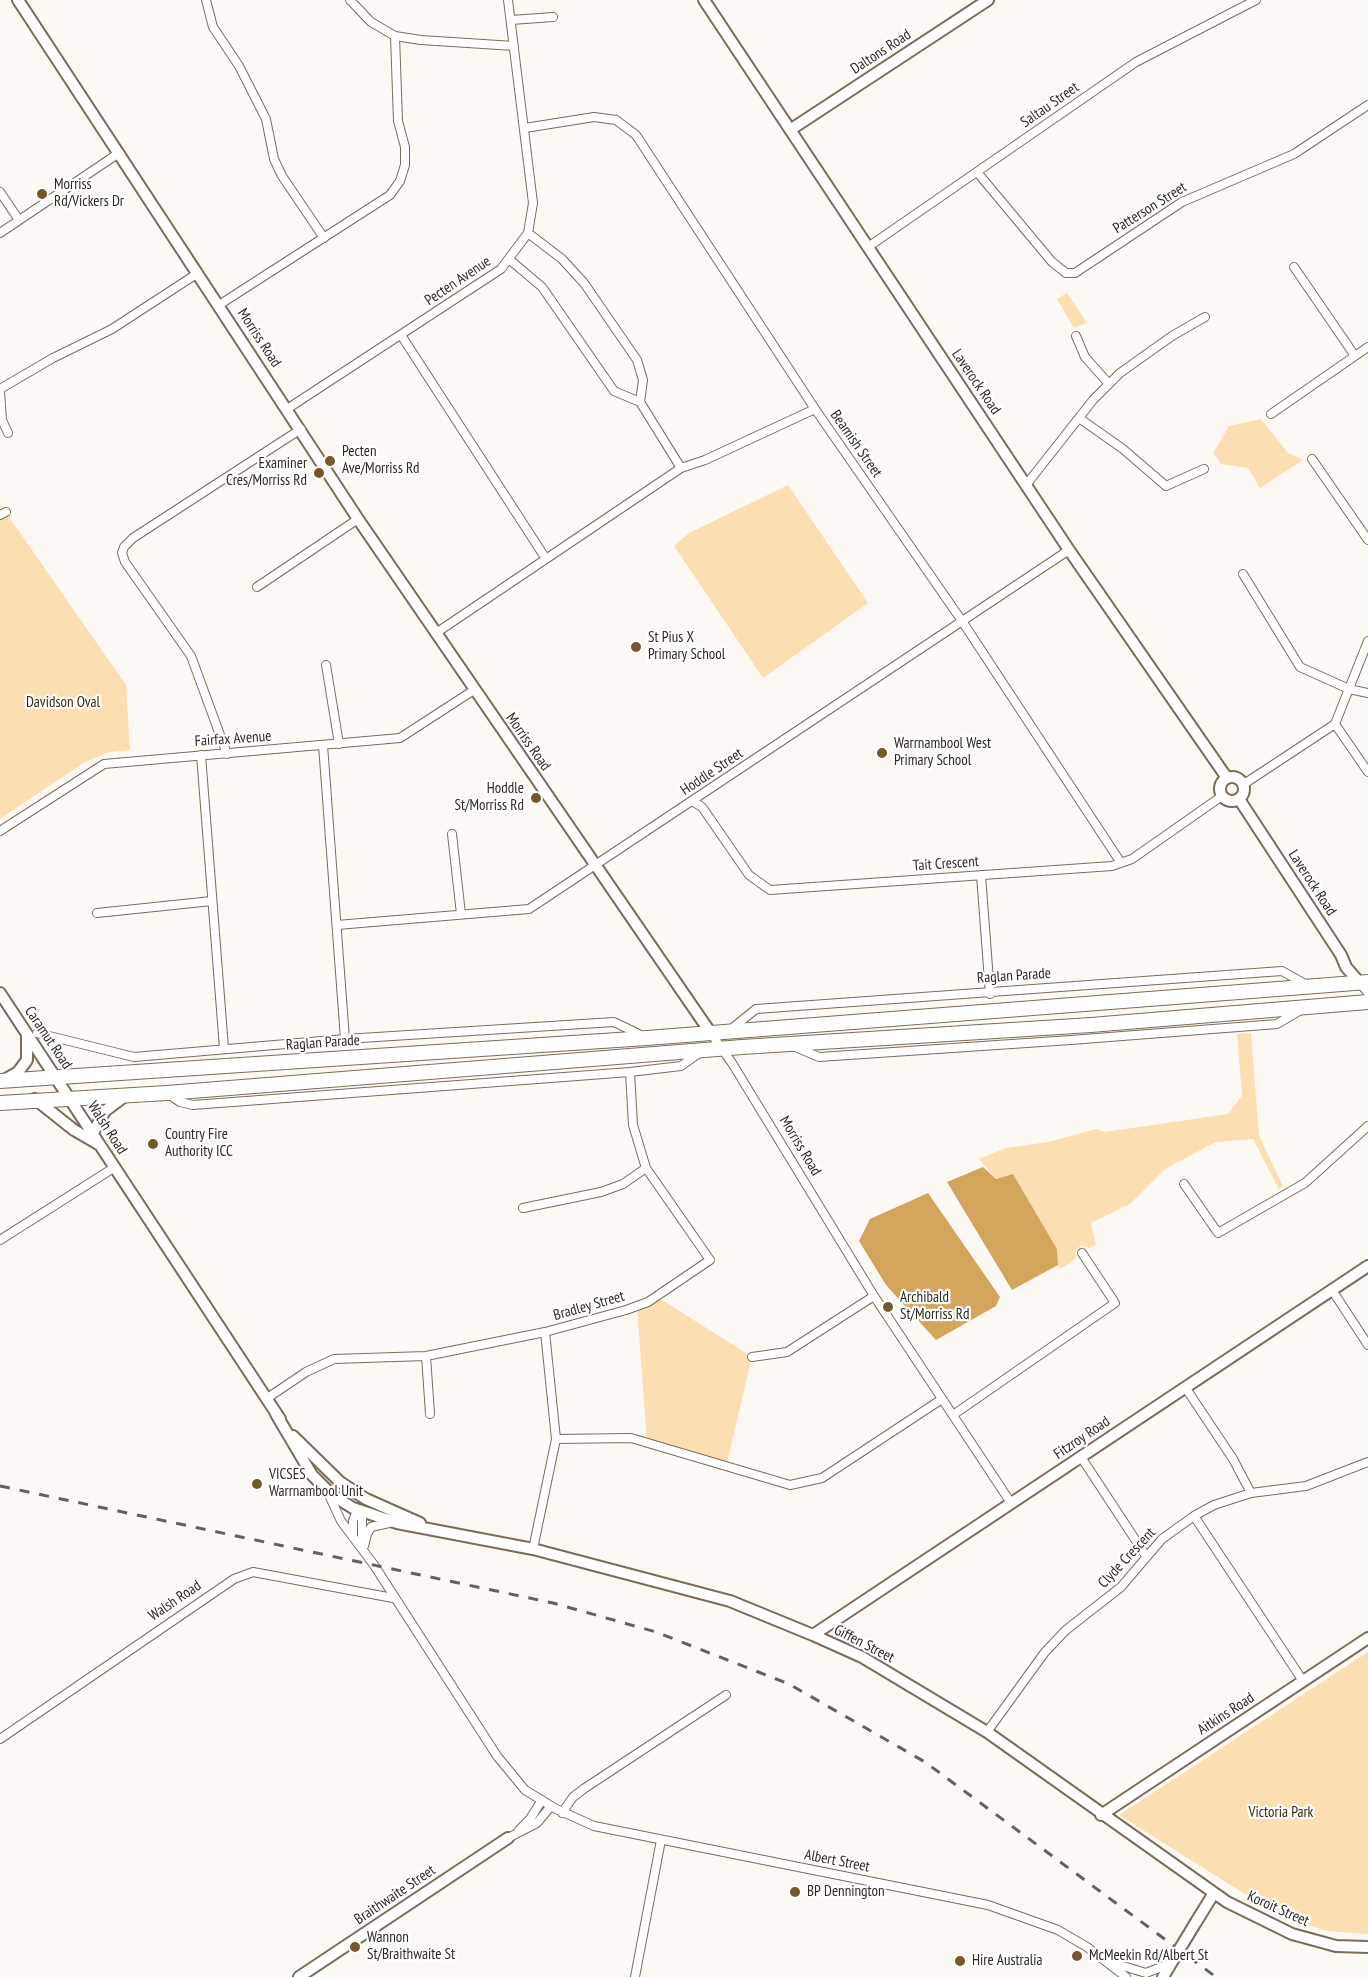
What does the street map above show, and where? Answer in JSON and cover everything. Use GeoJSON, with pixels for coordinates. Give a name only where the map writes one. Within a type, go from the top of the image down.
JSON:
{"type":"FeatureCollection","features":[{"type":"Feature","properties":{"kind":"highway","name":"Raglan Parade"},"geometry":{"type":"LineString","coordinates":[[0,1081],[729,1032],[1307,985],[1365,986]]}},
{"type":"Feature","properties":{"kind":"highway"},"geometry":{"type":"LineString","coordinates":[[0,1103],[129,1096],[723,1049],[1368,1002]]}},
{"type":"Feature","properties":{"kind":"highway"},"geometry":{"type":"LineString","coordinates":[[129,1096],[131,1072]]}},
{"type":"Feature","properties":{"kind":"street","name":"Morriss Road"},"geometry":{"type":"LineString","coordinates":[[18,0],[358,519],[723,1049],[874,1296],[1011,1503]]}},
{"type":"Feature","properties":{"kind":"street"},"geometry":{"type":"LineString","coordinates":[[206,0],[213,27],[239,66],[266,120],[274,159],[282,176],[324,238]]}},
{"type":"Feature","properties":{"kind":"street"},"geometry":{"type":"LineString","coordinates":[[351,0],[371,22],[395,36],[421,40],[514,46]]}},
{"type":"Feature","properties":{"kind":"street","name":"Pecten Avenue"},"geometry":{"type":"LineString","coordinates":[[287,409],[401,335],[510,260],[528,233],[533,203],[508,0]]}},
{"type":"Feature","properties":{"kind":"street","name":"Laverock Road"},"geometry":{"type":"LineString","coordinates":[[704,0],[1069,550],[1227,778]]}},
{"type":"Feature","properties":{"kind":"street","name":"Daltons Road"},"geometry":{"type":"LineString","coordinates":[[790,130],[988,0]]}},
{"type":"Feature","properties":{"kind":"street","name":"Saltau Street"},"geometry":{"type":"LineString","coordinates":[[868,247],[1136,62],[1256,0]]}},
{"type":"Feature","properties":{"kind":"street"},"geometry":{"type":"LineString","coordinates":[[511,20],[553,17]]}},
{"type":"Feature","properties":{"kind":"street"},"geometry":{"type":"LineString","coordinates":[[219,305],[390,195],[400,182],[405,165],[405,147],[397,111],[395,36]]}},
{"type":"Feature","properties":{"kind":"street","name":"Patterson Street"},"geometry":{"type":"LineString","coordinates":[[977,172],[1052,262],[1066,273],[1075,273],[1182,202],[1294,154],[1368,105]]}},
{"type":"Feature","properties":{"kind":"street","name":"Beamish Street"},"geometry":{"type":"LineString","coordinates":[[525,128],[594,117],[616,120],[636,135],[815,409],[962,621],[1121,863]]}},
{"type":"Feature","properties":{"kind":"street"},"geometry":{"type":"LineString","coordinates":[[0,233],[119,153]]}},
{"type":"Feature","properties":{"kind":"street"},"geometry":{"type":"LineString","coordinates":[[0,192],[19,220]]}},
{"type":"Feature","properties":{"kind":"street"},"geometry":{"type":"LineString","coordinates":[[528,233],[562,259],[584,283],[637,360],[643,381],[640,402],[681,468]]}},
{"type":"Feature","properties":{"kind":"street"},"geometry":{"type":"LineString","coordinates":[[510,260],[542,287],[614,391],[628,399],[640,402]]}},
{"type":"Feature","properties":{"kind":"street"},"geometry":{"type":"LineString","coordinates":[[1294,267],[1354,356]]}},
{"type":"Feature","properties":{"kind":"street"},"geometry":{"type":"LineString","coordinates":[[8,433],[2,420],[0,390],[53,358],[112,329],[198,273]]}},
{"type":"Feature","properties":{"kind":"street"},"geometry":{"type":"LineString","coordinates":[[1026,485],[1109,384],[1172,336],[1205,317]]}},
{"type":"Feature","properties":{"kind":"street"},"geometry":{"type":"LineString","coordinates":[[401,335],[546,559]]}},
{"type":"Feature","properties":{"kind":"street"},"geometry":{"type":"LineString","coordinates":[[1076,336],[1084,357],[1109,384]]}},
{"type":"Feature","properties":{"kind":"street"},"geometry":{"type":"LineString","coordinates":[[1271,414],[1368,347]]}},
{"type":"Feature","properties":{"kind":"street"},"geometry":{"type":"LineString","coordinates":[[436,633],[681,468],[705,460],[815,409]]}},
{"type":"Feature","properties":{"kind":"street"},"geometry":{"type":"LineString","coordinates":[[1079,418],[1123,449],[1166,486],[1204,469]]}},
{"type":"Feature","properties":{"kind":"street"},"geometry":{"type":"LineString","coordinates":[[227,754],[192,656],[125,562],[122,553],[124,547],[133,538],[301,429]]}},
{"type":"Feature","properties":{"kind":"street"},"geometry":{"type":"LineString","coordinates":[[1312,459],[1368,540]]}},
{"type":"Feature","properties":{"kind":"street"},"geometry":{"type":"LineString","coordinates":[[257,587],[358,519]]}},
{"type":"Feature","properties":{"kind":"street","name":"Hoddle Street"},"geometry":{"type":"LineString","coordinates":[[337,926],[529,909],[1069,550]]}},
{"type":"Feature","properties":{"kind":"street"},"geometry":{"type":"LineString","coordinates":[[1243,574],[1300,667],[1349,689],[1368,693]]}},
{"type":"Feature","properties":{"kind":"street"},"geometry":{"type":"LineString","coordinates":[[1244,784],[1335,724],[1368,641]]}},
{"type":"Feature","properties":{"kind":"street"},"geometry":{"type":"LineString","coordinates":[[326,664],[339,744]]}},
{"type":"Feature","properties":{"kind":"street","name":"Fairfax Avenue"},"geometry":{"type":"LineString","coordinates":[[0,831],[104,764],[400,738],[474,690]]}},
{"type":"Feature","properties":{"kind":"street"},"geometry":{"type":"LineString","coordinates":[[1335,724],[1368,772]]}},
{"type":"Feature","properties":{"kind":"street"},"geometry":{"type":"LineString","coordinates":[[323,745],[345,1039]]}},
{"type":"Feature","properties":{"kind":"street"},"geometry":{"type":"LineString","coordinates":[[201,755],[224,1048]]}},
{"type":"Feature","properties":{"kind":"street"},"geometry":{"type":"LineString","coordinates":[[1236,777],[1244,784],[1244,792],[1239,799],[1230,801],[1222,796],[1220,788],[1227,778],[1236,777]]}},
{"type":"Feature","properties":{"kind":"street","name":"Tait Crescent"},"geometry":{"type":"LineString","coordinates":[[692,801],[702,807],[749,875],[770,890],[1121,863],[1132,859],[1222,796]]}},
{"type":"Feature","properties":{"kind":"street","name":"Laverock Road"},"geometry":{"type":"LineString","coordinates":[[1239,799],[1341,955],[1346,967],[1365,986]]}},
{"type":"Feature","properties":{"kind":"street"},"geometry":{"type":"LineString","coordinates":[[452,834],[461,914]]}},
{"type":"Feature","properties":{"kind":"street"},"geometry":{"type":"LineString","coordinates":[[981,875],[990,994]]}},
{"type":"Feature","properties":{"kind":"street"},"geometry":{"type":"LineString","coordinates":[[97,913],[212,902]]}},
{"type":"Feature","properties":{"kind":"street","name":"Raglan Parade"},"geometry":{"type":"LineString","coordinates":[[729,1032],[756,1009],[990,994],[1282,971],[1307,985]]}},
{"type":"Feature","properties":{"kind":"street","name":"Caramut Road"},"geometry":{"type":"LineString","coordinates":[[0,993],[32,1033],[71,1100]]}},
{"type":"Feature","properties":{"kind":"street","name":"Raglan Parade"},"geometry":{"type":"LineString","coordinates":[[32,1033],[129,1056],[345,1039],[614,1022],[647,1038]]}},
{"type":"Feature","properties":{"kind":"street"},"geometry":{"type":"LineString","coordinates":[[0,1081],[18,1072],[27,1060],[32,1033]]}},
{"type":"Feature","properties":{"kind":"street"},"geometry":{"type":"LineString","coordinates":[[167,1093],[180,1102],[193,1105],[630,1072],[681,1066],[703,1051]]}},
{"type":"Feature","properties":{"kind":"street"},"geometry":{"type":"LineString","coordinates":[[129,1056],[131,1072]]}},
{"type":"Feature","properties":{"kind":"street","name":"Bradley Street"},"geometry":{"type":"LineString","coordinates":[[266,1399],[306,1372],[334,1359],[426,1356],[545,1332],[626,1310],[648,1302],[710,1260],[646,1168],[633,1125],[630,1072]]}},
{"type":"Feature","properties":{"kind":"street"},"geometry":{"type":"LineString","coordinates":[[93,1133],[105,1111],[129,1096]]}},
{"type":"Feature","properties":{"kind":"street"},"geometry":{"type":"LineString","coordinates":[[35,1100],[74,1130],[101,1146]]}},
{"type":"Feature","properties":{"kind":"street","name":"Walsh Road"},"geometry":{"type":"LineString","coordinates":[[71,1100],[276,1414],[305,1465],[325,1488],[341,1521],[365,1550],[393,1598],[497,1756],[525,1790],[556,1809]]}},
{"type":"Feature","properties":{"kind":"street"},"geometry":{"type":"LineString","coordinates":[[1184,1184],[1218,1233],[1305,1183],[1368,1126]]}},
{"type":"Feature","properties":{"kind":"street"},"geometry":{"type":"LineString","coordinates":[[0,1240],[115,1167]]}},
{"type":"Feature","properties":{"kind":"street"},"geometry":{"type":"LineString","coordinates":[[524,1208],[601,1192],[623,1184],[646,1168]]}},
{"type":"Feature","properties":{"kind":"street"},"geometry":{"type":"LineString","coordinates":[[953,1415],[1115,1303],[1082,1253]]}},
{"type":"Feature","properties":{"kind":"street","name":"Fitzroy Road"},"geometry":{"type":"LineString","coordinates":[[813,1635],[1368,1266]]}},
{"type":"Feature","properties":{"kind":"street"},"geometry":{"type":"LineString","coordinates":[[1332,1290],[1368,1345]]}},
{"type":"Feature","properties":{"kind":"street"},"geometry":{"type":"LineString","coordinates":[[752,1357],[787,1352],[874,1296]]}},
{"type":"Feature","properties":{"kind":"street"},"geometry":{"type":"LineString","coordinates":[[533,1549],[556,1439],[545,1332]]}},
{"type":"Feature","properties":{"kind":"street"},"geometry":{"type":"LineString","coordinates":[[426,1356],[430,1414]]}},
{"type":"Feature","properties":{"kind":"street"},"geometry":{"type":"LineString","coordinates":[[1185,1387],[1233,1459],[1251,1493]]}},
{"type":"Feature","properties":{"kind":"street"},"geometry":{"type":"LineString","coordinates":[[556,1439],[631,1438],[790,1485],[822,1478],[942,1399]]}},
{"type":"Feature","properties":{"kind":"street","name":"Walsh Road"},"geometry":{"type":"LineString","coordinates":[[276,1414],[321,1466],[364,1497]]}},
{"type":"Feature","properties":{"kind":"street"},"geometry":{"type":"LineString","coordinates":[[1081,1457],[1146,1556]]}},
{"type":"Feature","properties":{"kind":"street","name":"Clyde Crescent"},"geometry":{"type":"LineString","coordinates":[[987,1732],[1045,1652],[1079,1618],[1121,1587],[1162,1539],[1194,1516],[1214,1505],[1251,1493],[1305,1486],[1368,1461]]}},
{"type":"Feature","properties":{"kind":"street","name":"Walsh Road"},"geometry":{"type":"LineString","coordinates":[[325,1488],[360,1511],[365,1550]]}},
{"type":"Feature","properties":{"kind":"street"},"geometry":{"type":"LineString","coordinates":[[354,1538],[353,1521],[360,1511],[364,1497]]}},
{"type":"Feature","properties":{"kind":"street","name":"Giffen Street"},"geometry":{"type":"LineString","coordinates":[[364,1497],[421,1523],[449,1532]]}},
{"type":"Feature","properties":{"kind":"street","name":"Giffen Street"},"geometry":{"type":"LineString","coordinates":[[360,1511],[397,1523],[533,1549],[730,1601],[813,1635],[862,1657],[987,1732],[1214,1893]]}},
{"type":"Feature","properties":{"kind":"street"},"geometry":{"type":"LineString","coordinates":[[1194,1516],[1303,1681]]}},
{"type":"Feature","properties":{"kind":"street"},"geometry":{"type":"LineString","coordinates":[[365,1550],[368,1531],[374,1526],[397,1523]]}},
{"type":"Feature","properties":{"kind":"street","name":"Walsh Road"},"geometry":{"type":"LineString","coordinates":[[0,1739],[234,1579],[253,1572],[393,1598]]}},
{"type":"Feature","properties":{"kind":"street","name":"Aitkins Road"},"geometry":{"type":"LineString","coordinates":[[1101,1815],[1368,1638]]}},
{"type":"Feature","properties":{"kind":"street","name":"Braithwaite Street"},"geometry":{"type":"LineString","coordinates":[[299,1977],[508,1838],[537,1823],[585,1788],[726,1695]]}},
{"type":"Feature","properties":{"kind":"street","name":"Braithwaite Street"},"geometry":{"type":"LineString","coordinates":[[508,1838],[530,1819],[542,1800]]}},
{"type":"Feature","properties":{"kind":"street","name":"Albert Street"},"geometry":{"type":"LineString","coordinates":[[556,1809],[594,1826],[988,1905],[1045,1923],[1104,1959],[1126,1977]]}},
{"type":"Feature","properties":{"kind":"street"},"geometry":{"type":"LineString","coordinates":[[635,1977],[662,1840]]}},
{"type":"Feature","properties":{"kind":"street"},"geometry":{"type":"LineString","coordinates":[[1163,1977],[1214,1893]]}},
{"type":"Feature","properties":{"kind":"street","name":"Koroit Street"},"geometry":{"type":"LineString","coordinates":[[1214,1893],[1292,1934],[1336,1946],[1368,1947]]}},
{"type":"Feature","properties":{"kind":"street","name":"Albert Street"},"geometry":{"type":"LineString","coordinates":[[1104,1959],[1132,1971],[1146,1974],[1174,1958]]}},
{"type":"Feature","properties":{"kind":"green space"},"geometry":{"type":"Polygon","coordinates":[[[1067,293],[1087,323],[1074,328],[1057,299],[1067,293]]]}},
{"type":"Feature","properties":{"kind":"green space"},"geometry":{"type":"Polygon","coordinates":[[[1261,419],[1288,453],[1303,460],[1260,488],[1248,468],[1221,464],[1213,453],[1229,426],[1261,419]]]}},
{"type":"Feature","properties":{"kind":"green space"},"geometry":{"type":"Polygon","coordinates":[[[788,485],[868,603],[763,678],[674,546],[689,533],[788,485]]]}},
{"type":"Feature","properties":{"kind":"green space","name":"Davidson Oval"},"geometry":{"type":"Polygon","coordinates":[[[0,504],[126,685],[130,750],[109,752],[85,762],[0,819],[0,504]]]}},
{"type":"Feature","properties":{"kind":"green space"},"geometry":{"type":"Polygon","coordinates":[[[1251,1033],[1259,1136],[1283,1186],[1279,1189],[1253,1139],[1216,1142],[1165,1169],[1130,1204],[1091,1223],[1096,1245],[1089,1248],[1081,1245],[1075,1252],[1076,1258],[1061,1269],[1058,1265],[1057,1249],[1013,1174],[996,1179],[979,1159],[1006,1148],[1048,1142],[1096,1129],[1105,1132],[1228,1114],[1242,1096],[1237,1034],[1251,1033]]]}},
{"type":"Feature","properties":{"kind":"green space"},"geometry":{"type":"Polygon","coordinates":[[[656,1296],[752,1357],[726,1467],[647,1443],[637,1306],[656,1296]]]}},
{"type":"Feature","properties":{"kind":"green space","name":"Victoria Park"},"geometry":{"type":"Polygon","coordinates":[[[1368,1652],[1368,1934],[1327,1931],[1280,1916],[1119,1815],[1368,1652]]]}},
{"type":"Feature","properties":{"kind":"shaded area"},"geometry":{"type":"Polygon","coordinates":[[[983,1167],[996,1179],[1013,1174],[1057,1249],[1058,1265],[1012,1290],[947,1182],[983,1167]]]}},
{"type":"Feature","properties":{"kind":"shaded area"},"geometry":{"type":"Polygon","coordinates":[[[928,1193],[1000,1297],[996,1306],[936,1340],[886,1285],[859,1241],[870,1219],[928,1193]]]}},
{"type":"Feature","properties":{"kind":"railway"},"geometry":{"type":"LineString","coordinates":[[0,1486],[553,1603],[656,1632],[789,1684],[925,1762],[1216,1977]]}},
{"type":"Feature","properties":{"kind":"place","name":"Morriss Rd/Vickers Dr"},"geometry":{"type":"Point","coordinates":[42,194]}},
{"type":"Feature","properties":{"kind":"place","name":"Pecten Ave/Morriss Rd"},"geometry":{"type":"Point","coordinates":[330,461]}},
{"type":"Feature","properties":{"kind":"place","name":"Examiner Cres/Morriss Rd"},"geometry":{"type":"Point","coordinates":[319,473]}},
{"type":"Feature","properties":{"kind":"place","name":"St Pius X Primary School"},"geometry":{"type":"Point","coordinates":[636,647]}},
{"type":"Feature","properties":{"kind":"place","name":"Warrnambool West Primary School"},"geometry":{"type":"Point","coordinates":[882,753]}},
{"type":"Feature","properties":{"kind":"place","name":"Hoddle St/Morriss Rd"},"geometry":{"type":"Point","coordinates":[536,798]}},
{"type":"Feature","properties":{"kind":"place","name":"Country Fire Authority ICC"},"geometry":{"type":"Point","coordinates":[153,1144]}},
{"type":"Feature","properties":{"kind":"place","name":"Archibald St/Morriss Rd"},"geometry":{"type":"Point","coordinates":[888,1307]}},
{"type":"Feature","properties":{"kind":"place","name":"VICSES Warrnambool Unit"},"geometry":{"type":"Point","coordinates":[257,1484]}},
{"type":"Feature","properties":{"kind":"place","name":"BP Dennington"},"geometry":{"type":"Point","coordinates":[795,1892]}},
{"type":"Feature","properties":{"kind":"place","name":"Wannon St/Braithwaite St"},"geometry":{"type":"Point","coordinates":[355,1947]}},
{"type":"Feature","properties":{"kind":"place","name":"McMeekin Rd/Albert St"},"geometry":{"type":"Point","coordinates":[1077,1956]}},
{"type":"Feature","properties":{"kind":"place","name":"Hire Australia"},"geometry":{"type":"Point","coordinates":[960,1961]}}]}
